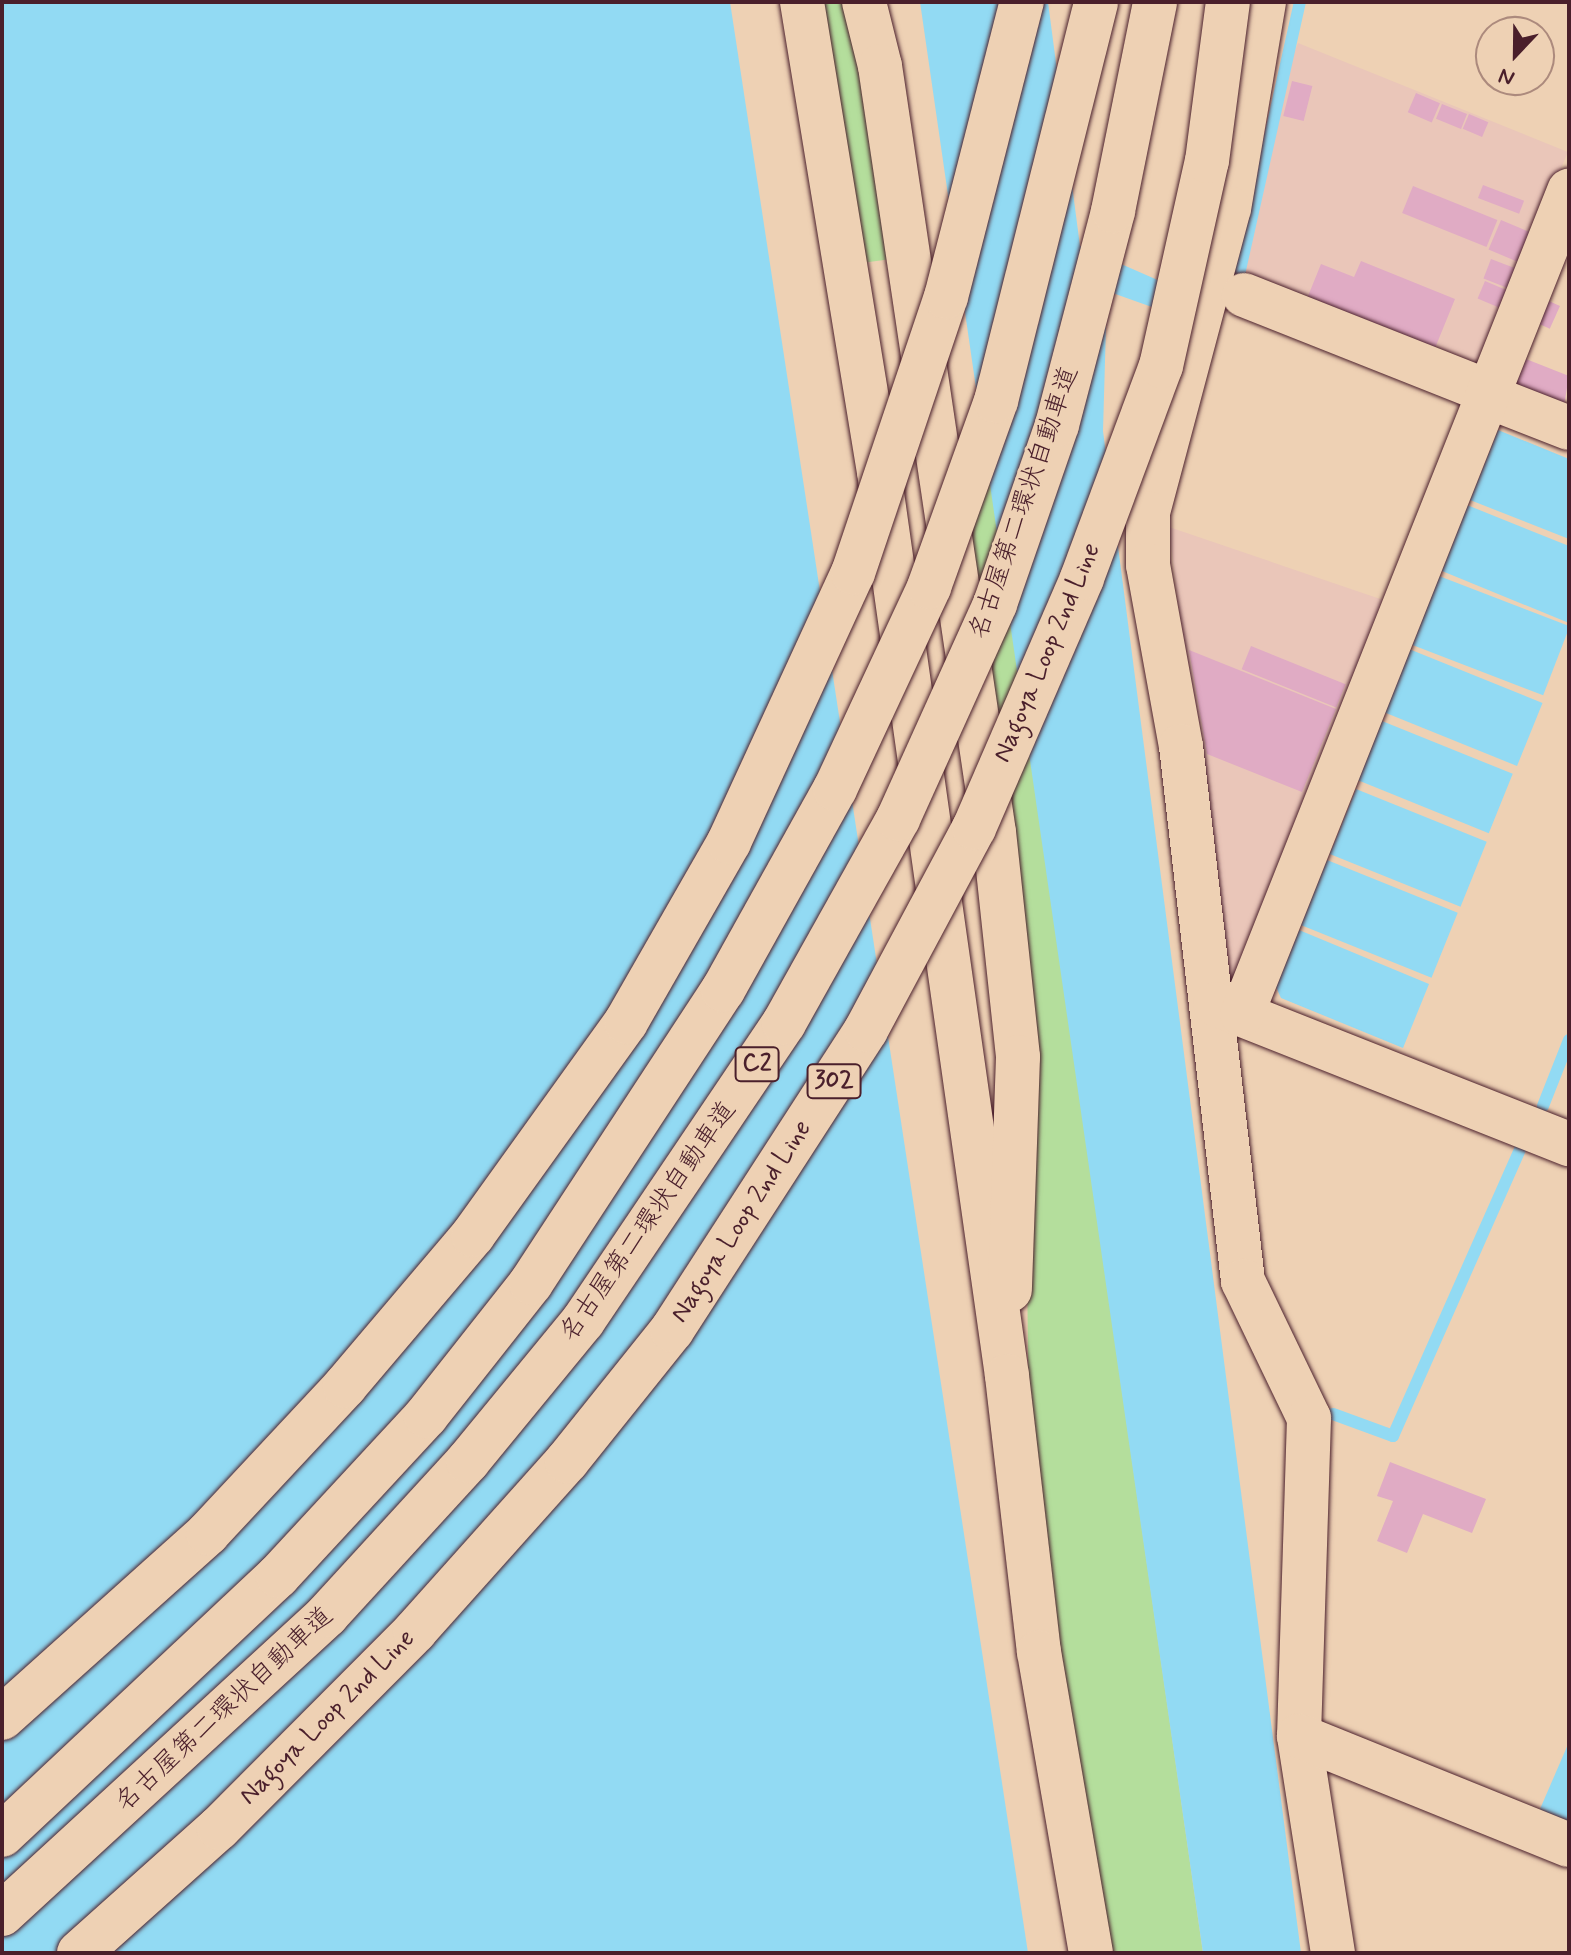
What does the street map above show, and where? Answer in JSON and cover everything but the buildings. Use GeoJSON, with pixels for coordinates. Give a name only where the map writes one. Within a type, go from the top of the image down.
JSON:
{"type":"FeatureCollection","features":[{"type":"Feature","properties":{"kind":"main road"},"geometry":{"type":"LineString","coordinates":[[802,2],[879,472],[1007,1376],[1039,1652],[1091,1953]]}},
{"type":"Feature","properties":{"kind":"main road"},"geometry":{"type":"LineString","coordinates":[[864,2],[961,604],[1018,1057],[1007,1376]]}},
{"type":"Feature","properties":{"kind":"main road"},"geometry":{"type":"LineString","coordinates":[[2,1718],[208,1533],[345,1386],[473,1235],[626,1022],[729,842],[853,573],[946,297],[1022,2]]}},
{"type":"Feature","properties":{"kind":"main road","name":"C2"},"geometry":{"type":"LineString","coordinates":[[2,1835],[267,1587],[426,1416],[531,1283],[723,990],[835,789],[929,587],[996,401],[1096,2]]}},
{"type":"Feature","properties":{"kind":"main road","name":"名古屋第二環状自動車道"},"geometry":{"type":"LineString","coordinates":[[2,1914],[327,1615],[468,1461],[583,1321],[784,1023],[898,819],[995,604],[1057,425],[1113,211],[1155,2]]}},
{"type":"Feature","properties":{"kind":"main road","name":"Nagoya Loop 2nd Line"},"geometry":{"type":"LineString","coordinates":[[79,1953],[274,1773],[567,1461],[672,1330],[866,1030],[974,828],[1082,578],[1161,366],[1207,161],[1228,2]]}},
{"type":"Feature","properties":{"kind":"main road"},"geometry":{"type":"LineString","coordinates":[[1264,2],[1229,208],[1148,513],[1148,565],[1228,1009],[1243,1281],[1309,1418],[1299,1736],[1333,1953]]}},
{"type":"Feature","properties":{"kind":"main road"},"geometry":{"type":"LineString","coordinates":[[1228,1009],[1488,394],[1569,191]]}},
{"type":"Feature","properties":{"kind":"main road"},"geometry":{"type":"LineString","coordinates":[[1244,295],[1569,428]]}},
{"type":"Feature","properties":{"kind":"main road"},"geometry":{"type":"LineString","coordinates":[[1228,1009],[1569,1144]]}},
{"type":"Feature","properties":{"kind":"main road"},"geometry":{"type":"LineString","coordinates":[[1299,1736],[1569,1845]]}},
{"type":"Feature","properties":{"kind":"shaded area"},"geometry":{"type":"Polygon","coordinates":[[[1298,43],[1568,152],[1473,387],[1203,278],[1298,43]]]}},
{"type":"Feature","properties":{"kind":"shaded area"},"geometry":{"type":"Polygon","coordinates":[[[1169,527],[1392,603],[1232,980],[1223,976],[1169,527]]]}},
{"type":"Feature","properties":{"kind":"green space"},"geometry":{"type":"Polygon","coordinates":[[[812,2],[851,2],[899,258],[854,264],[812,2]]]}},
{"type":"Feature","properties":{"kind":"green space"},"geometry":{"type":"Polygon","coordinates":[[[954,452],[987,452],[1203,1953],[1105,1953],[1029,1459],[1025,1059],[954,452]]]}},
{"type":"Feature","properties":{"kind":"water"},"geometry":{"type":"Polygon","coordinates":[[[2,2],[730,2],[1028,1953],[2,1953],[2,2]]]}},
{"type":"Feature","properties":{"kind":"water"},"geometry":{"type":"Polygon","coordinates":[[[920,2],[1048,2],[1080,246],[1169,285],[1163,311],[1107,291],[1103,431],[1301,1953],[1203,1953],[920,2]]]}},
{"type":"Feature","properties":{"kind":"water"},"geometry":{"type":"Polygon","coordinates":[[[1498,430],[1569,459],[1569,539],[1470,500],[1498,430]]]}},
{"type":"Feature","properties":{"kind":"water"},"geometry":{"type":"Polygon","coordinates":[[[1467,505],[1569,546],[1569,623],[1442,571],[1467,505]]]}},
{"type":"Feature","properties":{"kind":"water"},"geometry":{"type":"Polygon","coordinates":[[[1439,576],[1569,626],[1543,695],[1412,645],[1439,576]]]}},
{"type":"Feature","properties":{"kind":"water"},"geometry":{"type":"Polygon","coordinates":[[[1409,649],[1543,703],[1517,766],[1384,712],[1409,649]]]}},
{"type":"Feature","properties":{"kind":"water"},"geometry":{"type":"Polygon","coordinates":[[[1382,721],[1513,774],[1489,833],[1358,780],[1382,721]]]}},
{"type":"Feature","properties":{"kind":"water"},"geometry":{"type":"Polygon","coordinates":[[[1356,789],[1487,842],[1461,907],[1330,854],[1356,789]]]}},
{"type":"Feature","properties":{"kind":"water"},"geometry":{"type":"Polygon","coordinates":[[[1327,860],[1458,913],[1432,978],[1301,925],[1327,860]]]}},
{"type":"Feature","properties":{"kind":"water"},"geometry":{"type":"Polygon","coordinates":[[[1299,930],[1429,984],[1403,1048],[1281,998],[1276,987],[1299,930]]]}},
{"type":"Feature","properties":{"kind":"water"},"geometry":{"type":"Polygon","coordinates":[[[1569,1742],[1569,1829],[1537,1816],[1569,1742]]]}},
{"type":"Feature","properties":{"kind":"waterway"},"geometry":{"type":"LineString","coordinates":[[1236,288],[1300,2]]}},
{"type":"Feature","properties":{"kind":"waterway"},"geometry":{"type":"LineString","coordinates":[[1543,1106],[1569,1040]]}},
{"type":"Feature","properties":{"kind":"waterway"},"geometry":{"type":"LineString","coordinates":[[1333,1414],[1393,1436],[1521,1147]]}}]}
